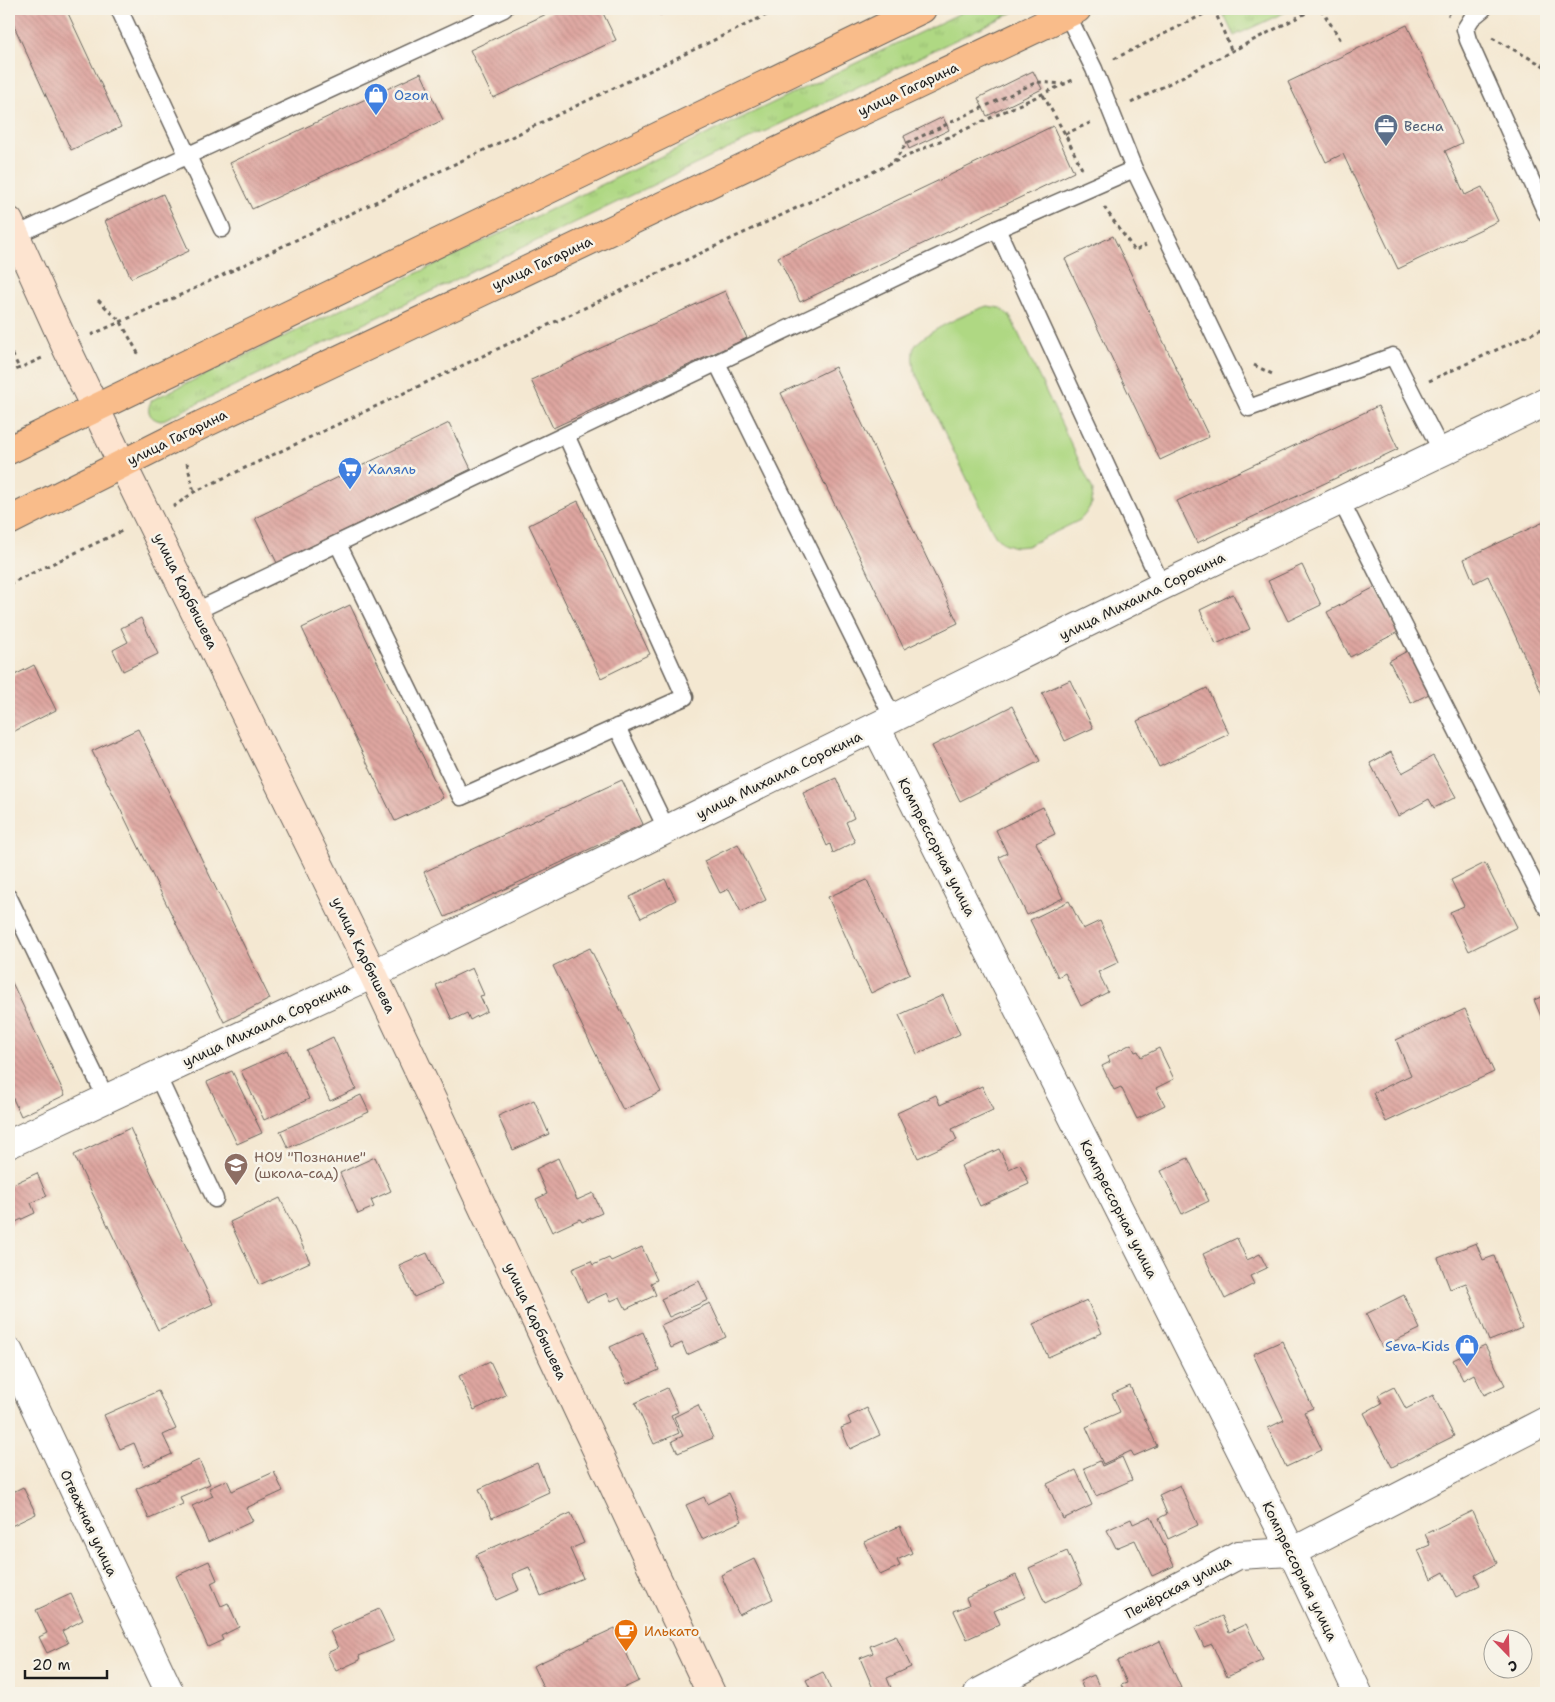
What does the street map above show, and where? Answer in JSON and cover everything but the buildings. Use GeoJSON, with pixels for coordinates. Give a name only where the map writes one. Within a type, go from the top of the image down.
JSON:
{"type":"FeatureCollection","features":[{"type":"Feature","properties":{"kind":"main road"},"geometry":{"type":"LineString","coordinates":[[9,450],[922,9]]}},
{"type":"Feature","properties":{"kind":"main road","name":"улица Гагарина"},"geometry":{"type":"LineString","coordinates":[[9,521],[122,464],[1072,11]]}},
{"type":"Feature","properties":{"kind":"street","name":"улица Карбышева"},"geometry":{"type":"LineString","coordinates":[[12,228],[122,464],[373,974],[711,1693]]}},
{"type":"Feature","properties":{"kind":"street","name":"улица Михаила Сорокина"},"geometry":{"type":"LineString","coordinates":[[9,1144],[373,974],[1340,499],[1546,402]]}},
{"type":"Feature","properties":{"kind":"street","name":"Компрессорная улица"},"geometry":{"type":"LineString","coordinates":[[885,723],[1292,1552],[1358,1693]]}},
{"type":"Feature","properties":{"kind":"street","name":"Отважная улица"},"geometry":{"type":"LineString","coordinates":[[9,1352],[170,1693]]}},
{"type":"Feature","properties":{"kind":"street","name":"Печёрская улица"},"geometry":{"type":"LineString","coordinates":[[978,1693],[1238,1555],[1292,1552],[1546,1421]]}},
{"type":"Feature","properties":{"kind":"lane"},"geometry":{"type":"LineString","coordinates":[[119,9],[222,229]]}},
{"type":"Feature","properties":{"kind":"lane"},"geometry":{"type":"LineString","coordinates":[[12,228],[188,156],[473,15],[504,9]]}},
{"type":"Feature","properties":{"kind":"lane"},"geometry":{"type":"LineString","coordinates":[[1483,9],[1472,18],[1465,28],[1468,40],[1546,213]]}},
{"type":"Feature","properties":{"kind":"lane"},"geometry":{"type":"LineString","coordinates":[[1072,11],[1134,168],[1249,408],[1393,356],[1442,452]]}},
{"type":"Feature","properties":{"kind":"lane"},"geometry":{"type":"LineString","coordinates":[[196,612],[997,229],[1134,168]]}},
{"type":"Feature","properties":{"kind":"lane"},"geometry":{"type":"LineString","coordinates":[[997,229],[1162,586]]}},
{"type":"Feature","properties":{"kind":"lane"},"geometry":{"type":"LineString","coordinates":[[717,363],[885,723]]}},
{"type":"Feature","properties":{"kind":"lane"},"geometry":{"type":"LineString","coordinates":[[338,544],[461,797],[685,697],[566,435]]}},
{"type":"Feature","properties":{"kind":"lane"},"geometry":{"type":"LineString","coordinates":[[1340,499],[1546,907]]}},
{"type":"Feature","properties":{"kind":"lane"},"geometry":{"type":"LineString","coordinates":[[617,727],[668,830]]}},
{"type":"Feature","properties":{"kind":"lane"},"geometry":{"type":"LineString","coordinates":[[9,898],[106,1098]]}},
{"type":"Feature","properties":{"kind":"lane"},"geometry":{"type":"LineString","coordinates":[[157,1075],[215,1199]]}},
{"type":"Feature","properties":{"kind":"path"},"geometry":{"type":"LineString","coordinates":[[9,373],[187,292],[779,9]]}},
{"type":"Feature","properties":{"kind":"path"},"geometry":{"type":"LineString","coordinates":[[9,584],[150,518],[172,507],[194,492],[892,162],[1066,84],[1214,9],[1232,52]]}},
{"type":"Feature","properties":{"kind":"path"},"geometry":{"type":"LineString","coordinates":[[1135,101],[1314,9]]}},
{"type":"Feature","properties":{"kind":"path"},"geometry":{"type":"LineString","coordinates":[[1321,9],[1342,42]]}},
{"type":"Feature","properties":{"kind":"path"},"geometry":{"type":"LineString","coordinates":[[892,162],[907,143],[1037,82],[1066,84]]}},
{"type":"Feature","properties":{"kind":"path"},"geometry":{"type":"LineString","coordinates":[[1065,134],[1111,113]]}},
{"type":"Feature","properties":{"kind":"path"},"geometry":{"type":"LineString","coordinates":[[1410,390],[1546,327]]}},
{"type":"Feature","properties":{"kind":"path"},"geometry":{"type":"LineString","coordinates":[[9,348],[19,368]]}},
{"type":"Feature","properties":{"kind":"green space"},"geometry":{"type":"Polygon","coordinates":[[[969,9],[1020,9],[161,421],[150,414],[149,408],[152,400],[969,9]]]}},
{"type":"Feature","properties":{"kind":"green space"},"geometry":{"type":"Polygon","coordinates":[[[1237,9],[1292,9],[1234,36],[1224,15],[1237,9]]]}},
{"type":"Feature","properties":{"kind":"green space"},"geometry":{"type":"Polygon","coordinates":[[[987,306],[1000,308],[1010,316],[1093,490],[1092,503],[1080,520],[1027,546],[1015,547],[1003,543],[994,534],[914,370],[913,352],[915,346],[920,341],[948,323],[987,306]]]}},
{"type":"Feature","properties":{"kind":"place","name":"Ozon"},"geometry":{"type":"Point","coordinates":[376,116]}},
{"type":"Feature","properties":{"kind":"place","name":"Весна"},"geometry":{"type":"Point","coordinates":[1386,147]}},
{"type":"Feature","properties":{"kind":"place","name":"Халяль"},"geometry":{"type":"Point","coordinates":[350,490]}},
{"type":"Feature","properties":{"kind":"place","name":"НОУ \"Познание\" (школа-сад)"},"geometry":{"type":"Point","coordinates":[236,1186]}},
{"type":"Feature","properties":{"kind":"place","name":"Seva-Kids"},"geometry":{"type":"Point","coordinates":[1467,1367]}},
{"type":"Feature","properties":{"kind":"place","name":"Илькато"},"geometry":{"type":"Point","coordinates":[626,1652]}}]}
